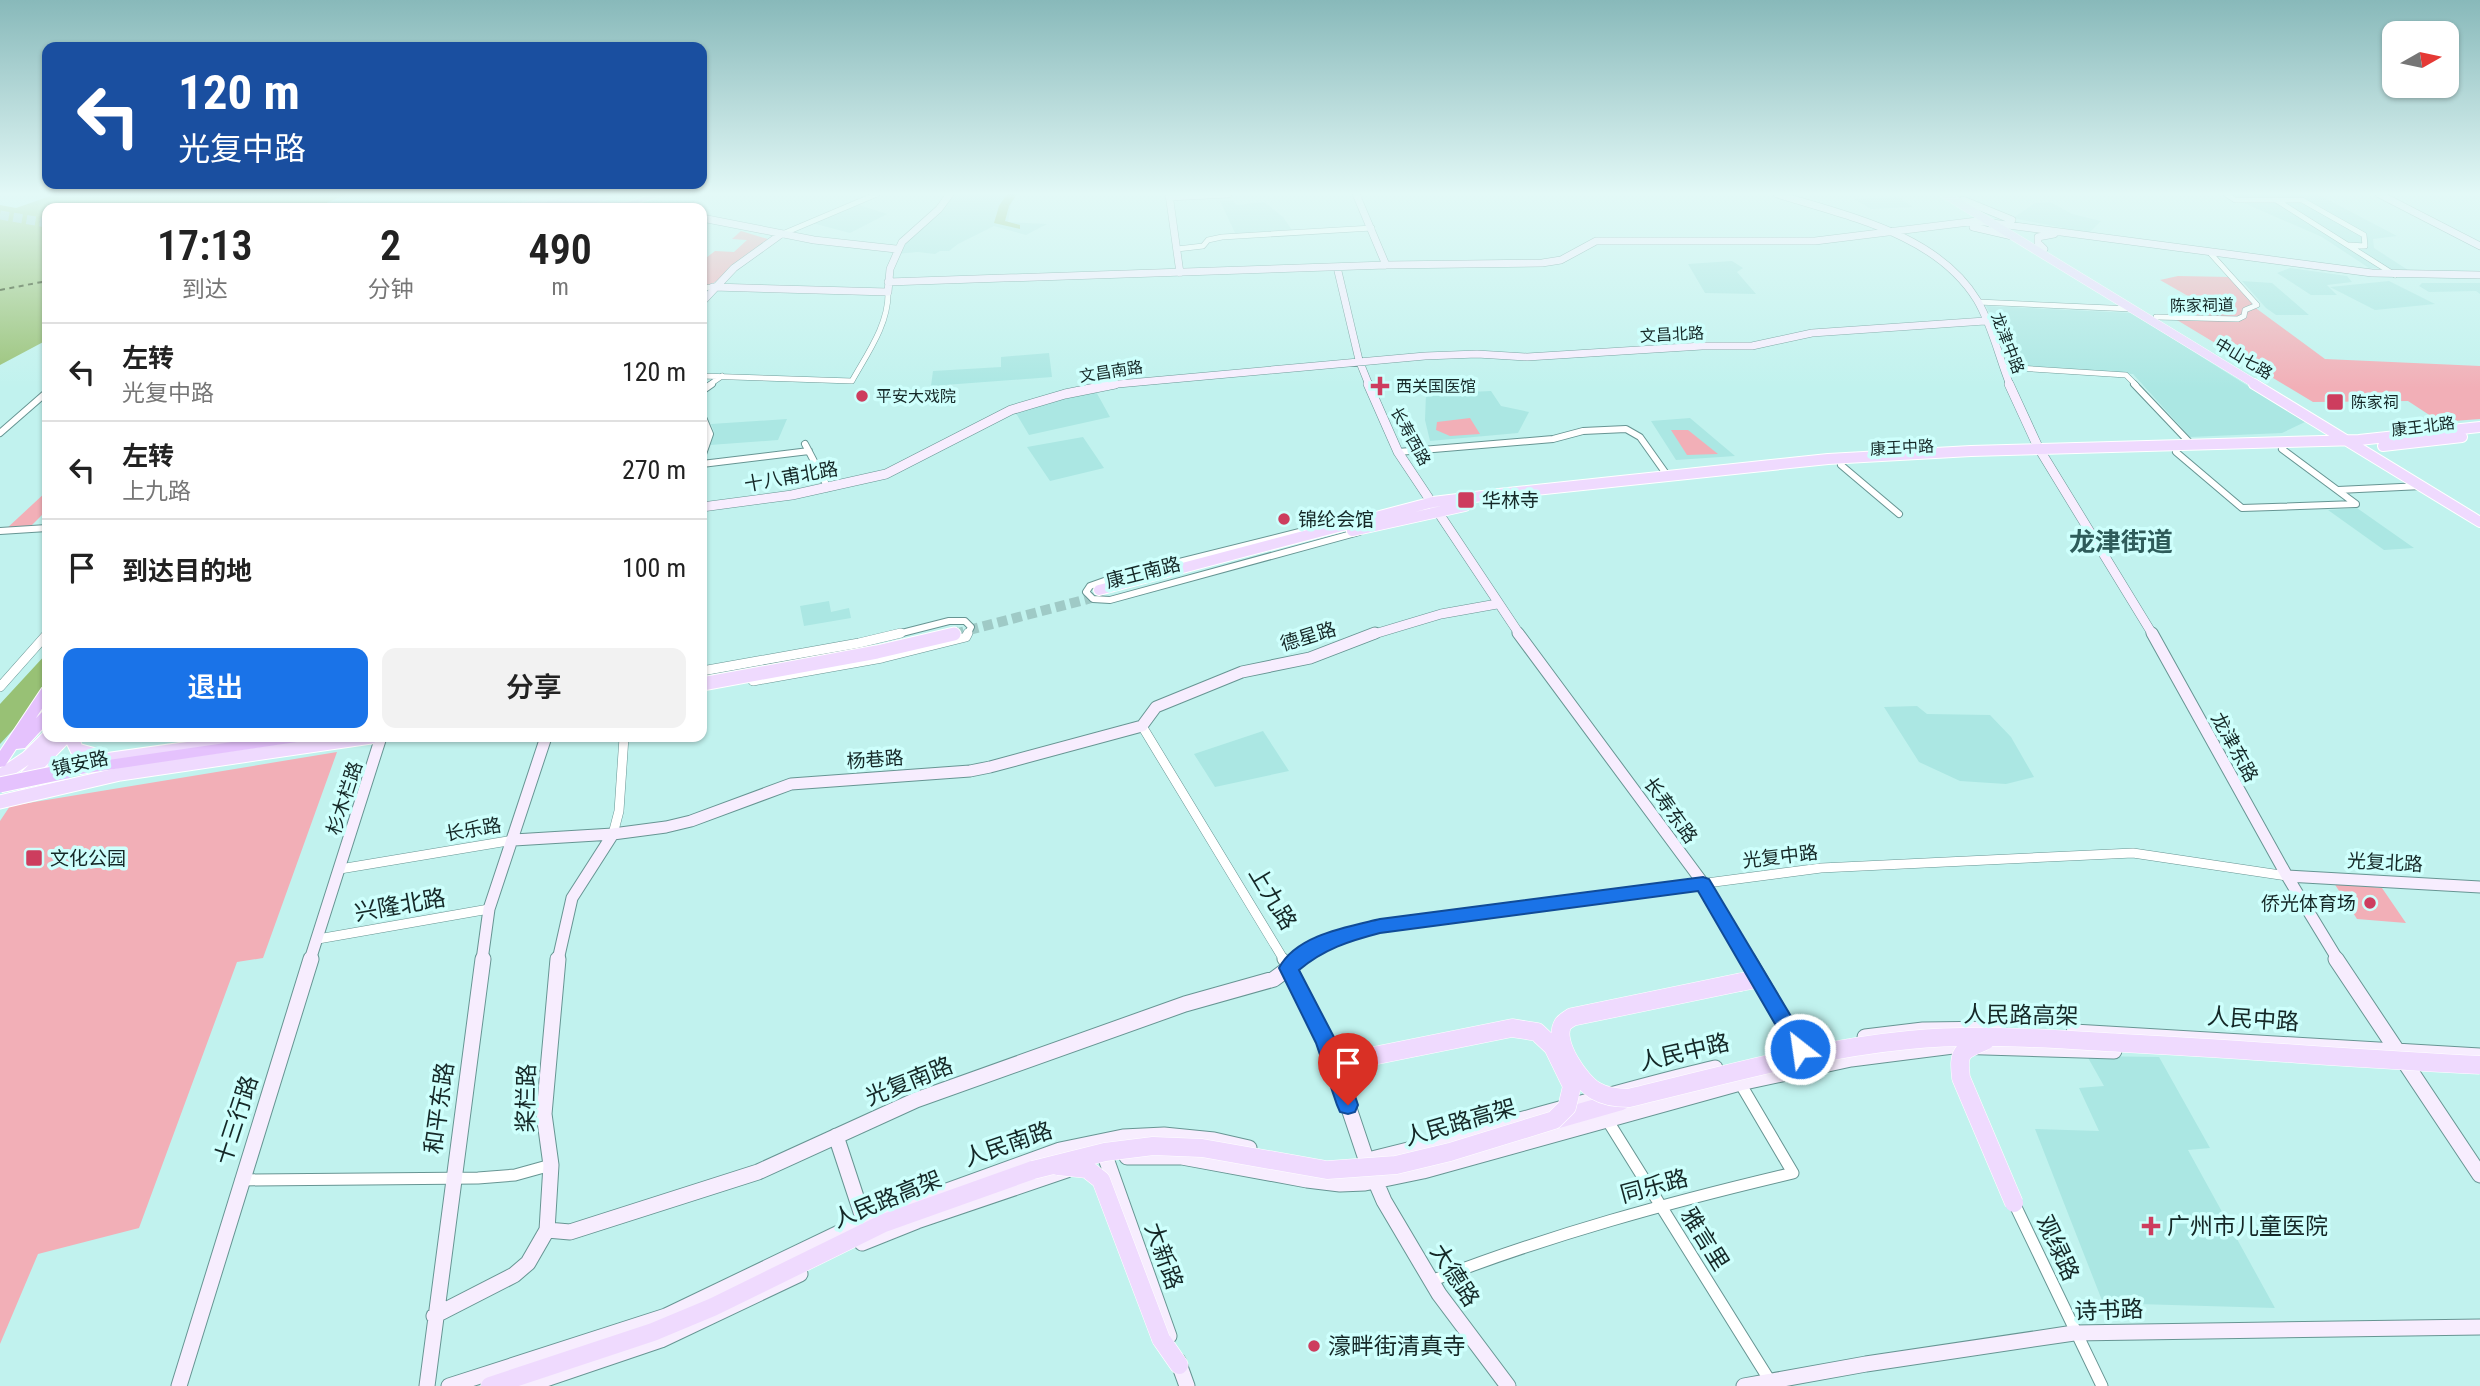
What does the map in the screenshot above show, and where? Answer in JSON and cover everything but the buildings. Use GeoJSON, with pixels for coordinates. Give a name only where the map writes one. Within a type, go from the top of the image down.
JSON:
{"type":"FeatureCollection","features":[{"type":"Feature","properties":{"kind":"highway"},"geometry":{"type":"LineString","coordinates":[[0,751],[42,696]]}},
{"type":"Feature","properties":{"kind":"highway"},"geometry":{"type":"LineString","coordinates":[[0,764],[42,698]]}},
{"type":"Feature","properties":{"kind":"highway"},"geometry":{"type":"LineString","coordinates":[[0,764],[42,720]]}},
{"type":"Feature","properties":{"kind":"highway"},"geometry":{"type":"LineString","coordinates":[[0,788],[67,771],[266,742]]}},
{"type":"Feature","properties":{"kind":"main road","name":"中山七路"},"geometry":{"type":"LineString","coordinates":[[2050,259],[2312,414]]}},
{"type":"Feature","properties":{"kind":"main road","name":"中山七路"},"geometry":{"type":"LineString","coordinates":[[2060,259],[2359,443],[2480,514]]}},
{"type":"Feature","properties":{"kind":"main road","name":"康王北路"},"geometry":{"type":"LineString","coordinates":[[2359,443],[2480,427]]}},
{"type":"Feature","properties":{"kind":"main road","name":"康王北路"},"geometry":{"type":"LineString","coordinates":[[2359,443],[2425,443],[2480,434]]}},
{"type":"Feature","properties":{"kind":"main road","name":"中山七路"},"geometry":{"type":"LineString","coordinates":[[2359,443],[2480,522]]}},
{"type":"Feature","properties":{"kind":"main road","name":"康王中路"},"geometry":{"type":"LineString","coordinates":[[1435,506],[1842,465],[2193,445],[2359,443]]}},
{"type":"Feature","properties":{"kind":"main road","name":"康王中路"},"geometry":{"type":"LineString","coordinates":[[1435,506],[1667,475],[1828,459],[2282,449],[2359,443]]}},
{"type":"Feature","properties":{"kind":"main road","name":"康王南路"},"geometry":{"type":"LineString","coordinates":[[1101,592],[1435,506]]}},
{"type":"Feature","properties":{"kind":"main road"},"geometry":{"type":"LineString","coordinates":[[707,676],[952,631],[877,652],[707,683]]}},
{"type":"Feature","properties":{"kind":"main road"},"geometry":{"type":"LineString","coordinates":[[0,775],[27,758],[43,742]]}},
{"type":"Feature","properties":{"kind":"main road"},"geometry":{"type":"LineString","coordinates":[[0,802],[60,742]]}},
{"type":"Feature","properties":{"kind":"main road"},"geometry":{"type":"LineString","coordinates":[[72,742],[77,751],[113,758]]}},
{"type":"Feature","properties":{"kind":"main road","name":"镇安路"},"geometry":{"type":"LineString","coordinates":[[32,771],[233,742]]}},
{"type":"Feature","properties":{"kind":"main road","name":"镇安路"},"geometry":{"type":"LineString","coordinates":[[46,789],[139,770],[335,742]]}},
{"type":"Feature","properties":{"kind":"main road"},"geometry":{"type":"LineString","coordinates":[[0,788],[17,785],[32,771]]}},
{"type":"Feature","properties":{"kind":"main road"},"geometry":{"type":"LineString","coordinates":[[0,802],[46,789]]}},
{"type":"Feature","properties":{"kind":"main road"},"geometry":{"type":"LineString","coordinates":[[0,809],[46,789]]}},
{"type":"Feature","properties":{"kind":"main road"},"geometry":{"type":"LineString","coordinates":[[1629,1098],[1598,1093],[1581,1079],[1560,1040],[1560,1029],[1567,1019],[1758,979]]}},
{"type":"Feature","properties":{"kind":"main road"},"geometry":{"type":"LineString","coordinates":[[1335,1064],[1512,1028],[1535,1030],[1553,1044],[1573,1084],[1571,1102],[1554,1120]]}},
{"type":"Feature","properties":{"kind":"main road"},"geometry":{"type":"LineString","coordinates":[[1999,1037],[1964,1050],[1959,1067],[2014,1203]]}},
{"type":"Feature","properties":{"kind":"main road","name":"人民路高架"},"geometry":{"type":"LineString","coordinates":[[490,1386],[653,1332],[713,1307],[884,1223],[1096,1152],[1160,1145],[1215,1150],[1295,1168],[1376,1169],[1410,1162],[1629,1098],[1857,1047],[1928,1039],[1999,1037],[2480,1065]]}},
{"type":"Feature","properties":{"kind":"main road"},"geometry":{"type":"LineString","coordinates":[[1033,1171],[1077,1166],[1087,1169],[1101,1180],[1161,1339],[1180,1365]]}},
{"type":"Feature","properties":{"kind":"street"},"geometry":{"type":"LineString","coordinates":[[707,295],[747,259]]}},
{"type":"Feature","properties":{"kind":"street"},"geometry":{"type":"LineString","coordinates":[[707,376],[852,381],[884,317],[893,259]]}},
{"type":"Feature","properties":{"kind":"street"},"geometry":{"type":"LineString","coordinates":[[1178,259],[1180,273]]}},
{"type":"Feature","properties":{"kind":"street"},"geometry":{"type":"LineString","coordinates":[[1384,259],[1386,265]]}},
{"type":"Feature","properties":{"kind":"street"},"geometry":{"type":"LineString","coordinates":[[888,282],[1386,265],[1523,264],[1563,259]]}},
{"type":"Feature","properties":{"kind":"street","name":"龙津中路"},"geometry":{"type":"LineString","coordinates":[[1933,259],[1954,272],[1978,303],[2022,417],[2042,453]]}},
{"type":"Feature","properties":{"kind":"street","name":"陈家祠道"},"geometry":{"type":"LineString","coordinates":[[2156,317],[2238,319],[2244,316],[2245,310],[2257,304],[2214,259]]}},
{"type":"Feature","properties":{"kind":"street"},"geometry":{"type":"LineString","coordinates":[[2245,259],[2387,278],[2480,277]]}},
{"type":"Feature","properties":{"kind":"street"},"geometry":{"type":"LineString","coordinates":[[2272,259],[2396,275],[2480,277]]}},
{"type":"Feature","properties":{"kind":"street"},"geometry":{"type":"LineString","coordinates":[[2370,259],[2396,275]]}},
{"type":"Feature","properties":{"kind":"street","name":"长寿西路"},"geometry":{"type":"LineString","coordinates":[[1337,267],[1359,360],[1380,416],[1398,452],[1497,604]]}},
{"type":"Feature","properties":{"kind":"street"},"geometry":{"type":"LineString","coordinates":[[707,288],[888,292]]}},
{"type":"Feature","properties":{"kind":"street"},"geometry":{"type":"LineString","coordinates":[[1978,303],[2132,309]]}},
{"type":"Feature","properties":{"kind":"street","name":"文昌北路"},"geometry":{"type":"LineString","coordinates":[[1359,360],[1465,354],[1527,357],[1702,346],[1752,346],[1812,333],[1984,321]]}},
{"type":"Feature","properties":{"kind":"street","name":"文昌南路"},"geometry":{"type":"LineString","coordinates":[[886,474],[1011,410],[1079,390],[1179,376],[1359,360]]}},
{"type":"Feature","properties":{"kind":"street"},"geometry":{"type":"LineString","coordinates":[[2003,367],[2126,375],[2193,445]]}},
{"type":"Feature","properties":{"kind":"street"},"geometry":{"type":"LineString","coordinates":[[707,387],[723,375]]}},
{"type":"Feature","properties":{"kind":"street"},"geometry":{"type":"LineString","coordinates":[[0,433],[42,396]]}},
{"type":"Feature","properties":{"kind":"street"},"geometry":{"type":"LineString","coordinates":[[38,400],[42,400]]}},
{"type":"Feature","properties":{"kind":"street"},"geometry":{"type":"LineString","coordinates":[[1398,452],[1553,439],[1601,429],[1626,429],[1640,437],[1667,475]]}},
{"type":"Feature","properties":{"kind":"street"},"geometry":{"type":"LineString","coordinates":[[805,444],[828,488]]}},
{"type":"Feature","properties":{"kind":"street"},"geometry":{"type":"LineString","coordinates":[[2176,452],[2242,508],[2356,504],[2282,449]]}},
{"type":"Feature","properties":{"kind":"street"},"geometry":{"type":"LineString","coordinates":[[707,463],[808,451]]}},
{"type":"Feature","properties":{"kind":"street","name":"龙津东路"},"geometry":{"type":"LineString","coordinates":[[2042,453],[2132,597],[2287,876],[2342,968],[2480,1175]]}},
{"type":"Feature","properties":{"kind":"street"},"geometry":{"type":"LineString","coordinates":[[1842,465],[1899,514]]}},
{"type":"Feature","properties":{"kind":"street","name":"十八甫北路"},"geometry":{"type":"LineString","coordinates":[[707,507],[828,488],[886,474]]}},
{"type":"Feature","properties":{"kind":"street"},"geometry":{"type":"LineString","coordinates":[[2338,490],[2422,486]]}},
{"type":"Feature","properties":{"kind":"street","name":"康王南路"},"geometry":{"type":"LineString","coordinates":[[1372,522],[1343,537],[1110,600],[1093,599],[1086,592],[1090,586],[1107,580],[1328,524],[1372,522]]}},
{"type":"Feature","properties":{"kind":"street"},"geometry":{"type":"LineString","coordinates":[[0,531],[42,528]]}},
{"type":"Feature","properties":{"kind":"street","name":"德星路"},"geometry":{"type":"LineString","coordinates":[[1142,726],[1156,707],[1242,672],[1310,657],[1417,621],[1497,604]]}},
{"type":"Feature","properties":{"kind":"street","name":"长寿东路"},"geometry":{"type":"LineString","coordinates":[[1497,604],[1703,883],[1811,1067]]}},
{"type":"Feature","properties":{"kind":"street"},"geometry":{"type":"LineString","coordinates":[[707,670],[859,643],[954,621],[965,621],[971,627],[966,637],[910,652],[707,689]]}},
{"type":"Feature","properties":{"kind":"street"},"geometry":{"type":"LineString","coordinates":[[0,687],[42,640]]}},
{"type":"Feature","properties":{"kind":"street","name":"杨巷路"},"geometry":{"type":"LineString","coordinates":[[613,834],[652,830],[691,821],[791,784],[970,771],[1142,726]]}},
{"type":"Feature","properties":{"kind":"street","name":"上九路"},"geometry":{"type":"LineString","coordinates":[[1142,726],[1289,968],[1335,1064],[1374,1181]]}},
{"type":"Feature","properties":{"kind":"street","name":"杉木栏路"},"geometry":{"type":"LineString","coordinates":[[340,869],[380,742]]}},
{"type":"Feature","properties":{"kind":"street","name":"和平东路"},"geometry":{"type":"LineString","coordinates":[[427,1386],[489,909],[544,742]]}},
{"type":"Feature","properties":{"kind":"street"},"geometry":{"type":"LineString","coordinates":[[613,834],[619,811],[624,742]]}},
{"type":"Feature","properties":{"kind":"street","name":"长乐路"},"geometry":{"type":"LineString","coordinates":[[340,869],[514,840],[613,834]]}},
{"type":"Feature","properties":{"kind":"street","name":"桨栏路"},"geometry":{"type":"LineString","coordinates":[[435,1316],[514,1275],[528,1263],[547,1230],[551,1165],[544,1114],[559,947],[572,898],[613,834]]}},
{"type":"Feature","properties":{"kind":"street","name":"光复中路"},"geometry":{"type":"LineString","coordinates":[[1289,968],[1311,948],[1340,936],[1380,926],[1821,868],[2133,853],[2287,876]]}},
{"type":"Feature","properties":{"kind":"street","name":"十三行路"},"geometry":{"type":"LineString","coordinates":[[179,1386],[340,869]]}},
{"type":"Feature","properties":{"kind":"street","name":"光复北路"},"geometry":{"type":"LineString","coordinates":[[2287,876],[2480,887]]}},
{"type":"Feature","properties":{"kind":"street","name":"兴隆北路"},"geometry":{"type":"LineString","coordinates":[[317,939],[489,909]]}},
{"type":"Feature","properties":{"kind":"street","name":"光复南路"},"geometry":{"type":"LineString","coordinates":[[547,1230],[570,1232],[758,1172],[916,1100],[1185,1004],[1274,979],[1289,968]]}},
{"type":"Feature","properties":{"kind":"street","name":"人民中路"},"geometry":{"type":"LineString","coordinates":[[1366,1159],[1426,1147],[1626,1089],[1800,1049],[1894,1033],[1982,1028],[2480,1056]]}},
{"type":"Feature","properties":{"kind":"street","name":"人民中路"},"geometry":{"type":"LineString","coordinates":[[1374,1181],[1423,1171],[1606,1118],[1740,1083],[1811,1067],[1925,1048],[1982,1046],[2229,1057],[2480,1073]]}},
{"type":"Feature","properties":{"kind":"street","name":"同乐路"},"geometry":{"type":"LineString","coordinates":[[1431,1281],[1473,1264],[1659,1205],[1793,1173],[1740,1083]]}},
{"type":"Feature","properties":{"kind":"street","name":"雅言里"},"geometry":{"type":"LineString","coordinates":[[1606,1118],[1770,1381]]}},
{"type":"Feature","properties":{"kind":"street","name":"人民南路"},"geometry":{"type":"LineString","coordinates":[[449,1386],[666,1316],[864,1222],[1003,1169],[1100,1140],[1164,1135],[1214,1140],[1303,1159],[1366,1159]]}},
{"type":"Feature","properties":{"kind":"street"},"geometry":{"type":"LineString","coordinates":[[836,1136],[864,1222]]}},
{"type":"Feature","properties":{"kind":"street","name":"大新路"},"geometry":{"type":"LineString","coordinates":[[1100,1140],[1187,1386]]}},
{"type":"Feature","properties":{"kind":"street"},"geometry":{"type":"LineString","coordinates":[[525,1386],[688,1328],[891,1231],[1032,1181],[1106,1160],[1182,1157],[1307,1180],[1348,1184],[1374,1181]]}},
{"type":"Feature","properties":{"kind":"street"},"geometry":{"type":"LineString","coordinates":[[241,1180],[515,1175],[551,1165]]}},
{"type":"Feature","properties":{"kind":"street","name":"大德路"},"geometry":{"type":"LineString","coordinates":[[1374,1181],[1398,1228],[1431,1281],[1508,1386]]}},
{"type":"Feature","properties":{"kind":"street","name":"观绿路"},"geometry":{"type":"LineString","coordinates":[[2014,1203],[2074,1333],[2102,1386]]}},
{"type":"Feature","properties":{"kind":"street","name":"诗书路"},"geometry":{"type":"LineString","coordinates":[[1744,1386],[1866,1364],[2074,1333],[2480,1327]]}},
{"type":"Feature","properties":{"kind":"shaded area"},"geometry":{"type":"Polygon","coordinates":[[[0,259],[42,259],[42,343],[0,365],[0,259]]]}},
{"type":"Feature","properties":{"kind":"shaded area"},"geometry":{"type":"Polygon","coordinates":[[[707,259],[746,259],[707,285],[707,259]]]}},
{"type":"Feature","properties":{"kind":"shaded area"},"geometry":{"type":"Polygon","coordinates":[[[2355,259],[2391,259],[2408,270],[2369,268],[2355,259]]]}},
{"type":"Feature","properties":{"kind":"shaded area"},"geometry":{"type":"Polygon","coordinates":[[[1732,261],[1743,268],[1737,272],[1756,294],[1705,293],[1688,264],[1732,261]]]}},
{"type":"Feature","properties":{"kind":"shaded area"},"geometry":{"type":"Polygon","coordinates":[[[2290,268],[2347,276],[2352,282],[2327,285],[2337,295],[2311,295],[2277,273],[2290,268]]]}},
{"type":"Feature","properties":{"kind":"shaded area"},"geometry":{"type":"Polygon","coordinates":[[[2178,276],[2230,277],[2257,309],[2325,359],[2480,366],[2480,419],[2440,422],[2408,401],[2313,402],[2167,314],[2194,311],[2195,300],[2160,280],[2178,276]]]}},
{"type":"Feature","properties":{"kind":"shaded area"},"geometry":{"type":"Polygon","coordinates":[[[2242,281],[2272,283],[2309,315],[2276,315],[2266,308],[2242,281]]]}},
{"type":"Feature","properties":{"kind":"shaded area"},"geometry":{"type":"Polygon","coordinates":[[[2389,281],[2435,304],[2375,310],[2330,287],[2389,281]]]}},
{"type":"Feature","properties":{"kind":"shaded area"},"geometry":{"type":"Polygon","coordinates":[[[2422,283],[2480,283],[2480,294],[2476,291],[2429,292],[2419,286],[2422,283]]]}},
{"type":"Feature","properties":{"kind":"shaded area"},"geometry":{"type":"Polygon","coordinates":[[[1986,306],[2132,313],[2305,422],[2282,433],[2190,437],[2133,374],[2014,366],[1986,306]]]}},
{"type":"Feature","properties":{"kind":"shaded area"},"geometry":{"type":"Polygon","coordinates":[[[1049,353],[1052,377],[931,386],[933,371],[1001,367],[1001,357],[1049,353]]]}},
{"type":"Feature","properties":{"kind":"shaded area"},"geometry":{"type":"Polygon","coordinates":[[[1094,388],[1110,417],[1029,435],[1014,410],[1094,388]]]}},
{"type":"Feature","properties":{"kind":"shaded area"},"geometry":{"type":"Polygon","coordinates":[[[1491,391],[1501,406],[1529,412],[1518,433],[1430,441],[1425,420],[1426,394],[1491,391]]]}},
{"type":"Feature","properties":{"kind":"shaded area"},"geometry":{"type":"Polygon","coordinates":[[[1470,418],[1480,434],[1450,436],[1436,430],[1437,422],[1470,418]]]}},
{"type":"Feature","properties":{"kind":"shaded area"},"geometry":{"type":"Polygon","coordinates":[[[1690,418],[1735,456],[1676,460],[1651,421],[1690,418]]]}},
{"type":"Feature","properties":{"kind":"shaded area"},"geometry":{"type":"Polygon","coordinates":[[[787,419],[778,440],[710,445],[714,432],[711,424],[787,419]]]}},
{"type":"Feature","properties":{"kind":"shaded area"},"geometry":{"type":"Polygon","coordinates":[[[1671,430],[1688,430],[1718,454],[1687,455],[1671,430]]]}},
{"type":"Feature","properties":{"kind":"shaded area"},"geometry":{"type":"Polygon","coordinates":[[[1083,437],[1104,468],[1050,481],[1027,447],[1083,437]]]}},
{"type":"Feature","properties":{"kind":"shaded area"},"geometry":{"type":"Polygon","coordinates":[[[42,496],[42,515],[29,528],[5,530],[42,496]]]}},
{"type":"Feature","properties":{"kind":"shaded area"},"geometry":{"type":"Polygon","coordinates":[[[2357,508],[2414,548],[2384,550],[2328,510],[2357,508]]]}},
{"type":"Feature","properties":{"kind":"shaded area"},"geometry":{"type":"Polygon","coordinates":[[[829,601],[831,612],[849,608],[851,618],[804,626],[800,606],[829,601]]]}},
{"type":"Feature","properties":{"kind":"shaded area"},"geometry":{"type":"Polygon","coordinates":[[[42,658],[42,698],[0,744],[0,704],[42,658]]]}},
{"type":"Feature","properties":{"kind":"shaded area"},"geometry":{"type":"Polygon","coordinates":[[[1917,706],[1927,714],[1990,715],[2011,737],[2034,777],[2006,784],[1960,781],[1919,762],[1884,707],[1917,706]]]}},
{"type":"Feature","properties":{"kind":"shaded area"},"geometry":{"type":"Polygon","coordinates":[[[1263,731],[1289,771],[1215,787],[1194,754],[1263,731]]]}},
{"type":"Feature","properties":{"kind":"shaded area","name":"文化公园"},"geometry":{"type":"Polygon","coordinates":[[[337,752],[263,958],[237,962],[139,1228],[38,1254],[0,1344],[0,821],[10,806],[337,752]]]}},
{"type":"Feature","properties":{"kind":"shaded area","name":"侨光体育场"},"geometry":{"type":"Polygon","coordinates":[[[2334,883],[2382,888],[2406,923],[2357,919],[2334,883]]]}},
{"type":"Feature","properties":{"kind":"shaded area","name":"广州市儿童医院"},"geometry":{"type":"Polygon","coordinates":[[[2087,1056],[2159,1057],[2210,1148],[2188,1150],[2275,1308],[2103,1303],[2035,1129],[2099,1131],[2079,1088],[2104,1086],[2087,1056]]]}},
{"type":"Feature","properties":{"kind":"ferry route"},"geometry":{"type":"LineString","coordinates":[[0,290],[42,282]]}},
{"type":"Feature","properties":{"kind":"tunnel"},"geometry":{"type":"LineString","coordinates":[[959,633],[954,634],[1103,595]]}},
{"type":"Feature","properties":{"kind":"place","name":"西关国医馆"},"geometry":{"type":"Point","coordinates":[1380,386]}},
{"type":"Feature","properties":{"kind":"place","name":"平安大戏院"},"geometry":{"type":"Point","coordinates":[862,396]}},
{"type":"Feature","properties":{"kind":"place","name":"陈家祠"},"geometry":{"type":"Point","coordinates":[2335,402]}},
{"type":"Feature","properties":{"kind":"place","name":"华林寺"},"geometry":{"type":"Point","coordinates":[1466,500]}},
{"type":"Feature","properties":{"kind":"place","name":"锦纶会馆"},"geometry":{"type":"Point","coordinates":[1284,519]}},
{"type":"Feature","properties":{"kind":"place","name":"文化公园"},"geometry":{"type":"Point","coordinates":[34,858]}},
{"type":"Feature","properties":{"kind":"place","name":"侨光体育场"},"geometry":{"type":"Point","coordinates":[2370,903]}},
{"type":"Feature","properties":{"kind":"place","name":"广州市儿童医院"},"geometry":{"type":"Point","coordinates":[2151,1226]}},
{"type":"Feature","properties":{"kind":"place","name":"濠畔街清真寺"},"geometry":{"type":"Point","coordinates":[1314,1346]}},
{"type":"Feature","properties":{"kind":"district","name":"龙津街道"},"geometry":{"type":"Point","coordinates":[2121,542]}},
{"type":"Feature","properties":{"kind":"route"},"geometry":{"type":"LineString","coordinates":[[1348,1105],[1327,1043],[1289,968],[1311,948],[1340,936],[1380,926],[1703,883],[1800,1049]]}}]}
